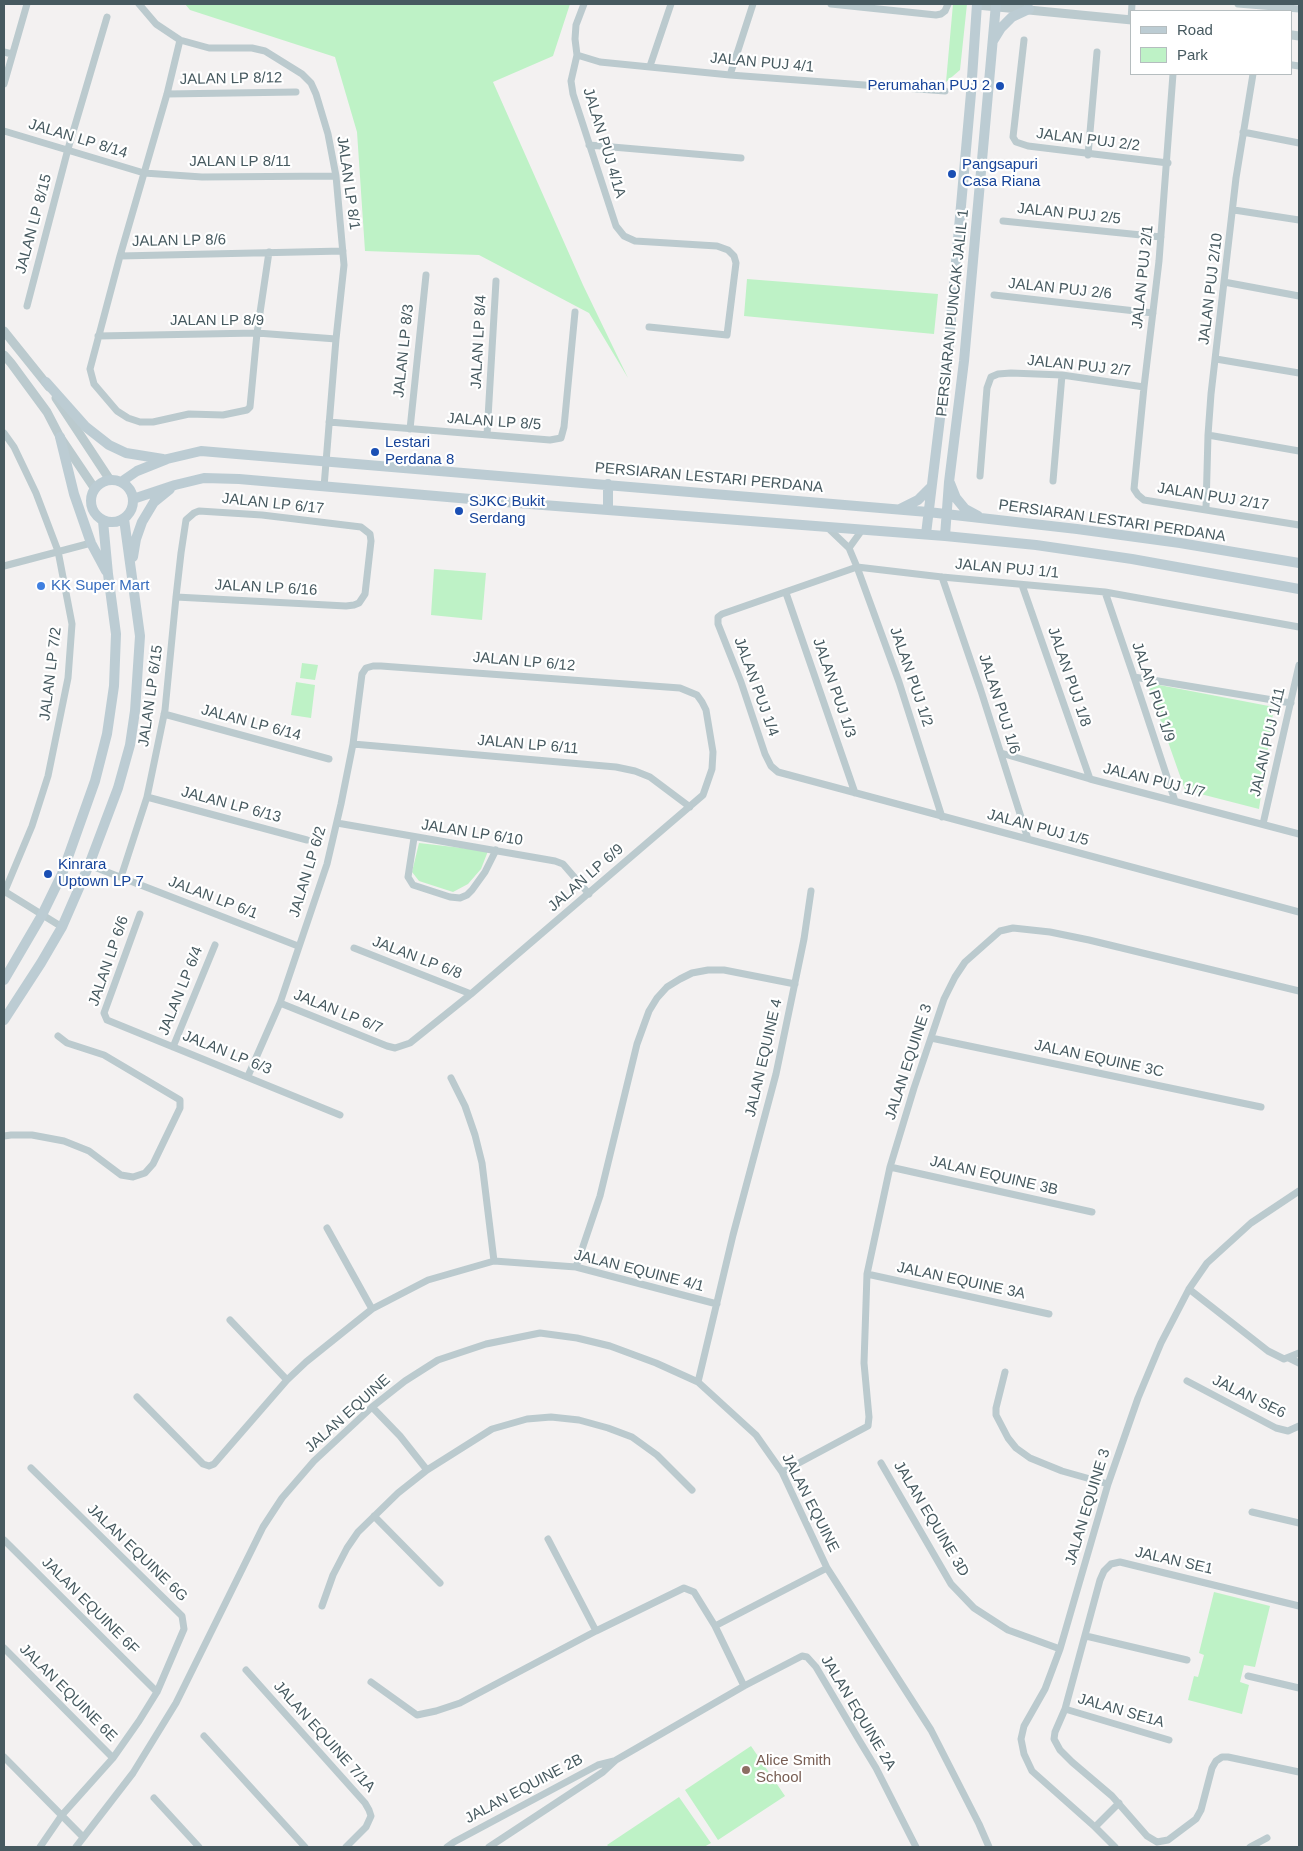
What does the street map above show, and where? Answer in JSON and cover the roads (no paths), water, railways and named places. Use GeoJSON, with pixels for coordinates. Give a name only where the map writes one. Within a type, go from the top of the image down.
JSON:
{"type":"FeatureCollection","features":[{"type":"Feature","properties":{"kind":"main road","name":"PERSIARAN PUNCAK JALIL 1"},"geometry":{"type":"LineString","coordinates":[[926,534],[930,488],[948,352],[977,4]]}},
{"type":"Feature","properties":{"kind":"main road"},"geometry":{"type":"LineString","coordinates":[[1018,4],[1029,9]]}},
{"type":"Feature","properties":{"kind":"main road","name":"PERSIARAN PUNCAK JALIL 1"},"geometry":{"type":"LineString","coordinates":[[945,536],[949,482],[965,351],[996,5]]}},
{"type":"Feature","properties":{"kind":"main road"},"geometry":{"type":"LineString","coordinates":[[993,42],[1001,28],[1012,18],[1029,9]]}},
{"type":"Feature","properties":{"kind":"main road"},"geometry":{"type":"LineString","coordinates":[[46,382],[86,427],[109,445],[126,454],[145,458],[166,459]]}},
{"type":"Feature","properties":{"kind":"main road"},"geometry":{"type":"LineString","coordinates":[[60,437],[74,494],[91,543],[108,574]]}},
{"type":"Feature","properties":{"kind":"main road","name":"PERSIARAN LESTARI PERDANA"},"geometry":{"type":"LineString","coordinates":[[121,482],[137,471],[166,459],[201,451],[899,509],[1077,529],[1299,563]]}},
{"type":"Feature","properties":{"kind":"main road"},"geometry":{"type":"LineString","coordinates":[[133,499],[175,485],[204,478],[239,479],[926,534],[1045,546],[1132,559],[1299,589]]}},
{"type":"Feature","properties":{"kind":"main road"},"geometry":{"type":"LineString","coordinates":[[110,480],[121,482],[129,489],[133,499],[131,510],[124,519],[114,523],[103,521],[91,507],[91,498],[95,489],[101,483],[110,480]]}},
{"type":"Feature","properties":{"kind":"main road"},"geometry":{"type":"LineString","coordinates":[[949,482],[956,498],[966,509],[983,519]]}},
{"type":"Feature","properties":{"kind":"main road"},"geometry":{"type":"LineString","coordinates":[[608,484],[608,510]]}},
{"type":"Feature","properties":{"kind":"main road"},"geometry":{"type":"LineString","coordinates":[[131,566],[136,539],[142,522],[154,502],[175,485]]}},
{"type":"Feature","properties":{"kind":"main road"},"geometry":{"type":"LineString","coordinates":[[899,509],[918,500],[930,488]]}},
{"type":"Feature","properties":{"kind":"main road"},"geometry":{"type":"LineString","coordinates":[[4,1020],[42,963],[62,927],[90,865],[118,788],[130,745],[135,711],[140,636],[124,519]]}},
{"type":"Feature","properties":{"kind":"main road"},"geometry":{"type":"LineString","coordinates":[[4,980],[42,915],[72,851],[96,781],[107,734],[114,686],[116,634],[103,521]]}},
{"type":"Feature","properties":{"kind":"street"},"geometry":{"type":"LineString","coordinates":[[4,84],[27,4]]}},
{"type":"Feature","properties":{"kind":"street","name":"JALAN LP 8/1"},"geometry":{"type":"LineString","coordinates":[[139,4],[156,24],[180,40],[209,48],[252,48],[265,51],[302,74],[311,83],[320,105],[336,176],[344,265],[324,487]]}},
{"type":"Feature","properties":{"kind":"street","name":"JALAN PUJ 4/1A"},"geometry":{"type":"LineString","coordinates":[[584,4],[576,25],[577,55],[571,80],[573,94],[616,226],[624,236],[635,241],[717,246],[728,250],[734,256],[736,263],[728,335],[650,327]]}},
{"type":"Feature","properties":{"kind":"street"},"geometry":{"type":"LineString","coordinates":[[650,66],[671,4]]}},
{"type":"Feature","properties":{"kind":"street"},"geometry":{"type":"LineString","coordinates":[[730,75],[753,4]]}},
{"type":"Feature","properties":{"kind":"street"},"geometry":{"type":"LineString","coordinates":[[831,4],[936,15],[942,14],[947,6]]}},
{"type":"Feature","properties":{"kind":"street"},"geometry":{"type":"LineString","coordinates":[[977,4],[1130,20]]}},
{"type":"Feature","properties":{"kind":"street"},"geometry":{"type":"LineString","coordinates":[[1238,4],[1299,9]]}},
{"type":"Feature","properties":{"kind":"street","name":"JALAN LP 8/15"},"geometry":{"type":"LineString","coordinates":[[27,306],[68,149],[107,17]]}},
{"type":"Feature","properties":{"kind":"street","name":"JALAN LP 8/6"},"geometry":{"type":"LineString","coordinates":[[180,40],[167,94],[120,256],[343,252]]}},
{"type":"Feature","properties":{"kind":"street","name":"JALAN PUJ 2/2"},"geometry":{"type":"LineString","coordinates":[[1024,40],[1013,137],[1016,142],[1022,145],[1088,155],[1168,163]]}},
{"type":"Feature","properties":{"kind":"street"},"geometry":{"type":"LineString","coordinates":[[4,52],[12,54]]}},
{"type":"Feature","properties":{"kind":"street"},"geometry":{"type":"LineString","coordinates":[[1088,155],[1097,52]]}},
{"type":"Feature","properties":{"kind":"street","name":"JALAN PUJ 4/1"},"geometry":{"type":"LineString","coordinates":[[577,55],[600,62],[730,75],[945,91]]}},
{"type":"Feature","properties":{"kind":"street","name":"JALAN PUJ 2/1"},"geometry":{"type":"LineString","coordinates":[[1134,482],[1161,237],[1168,163],[1173,75]]}},
{"type":"Feature","properties":{"kind":"street","name":"JALAN PUJ 2/10"},"geometry":{"type":"LineString","coordinates":[[1206,508],[1211,394],[1243,132],[1253,75]]}},
{"type":"Feature","properties":{"kind":"street","name":"JALAN LP 8/12"},"geometry":{"type":"LineString","coordinates":[[167,94],[296,92]]}},
{"type":"Feature","properties":{"kind":"street","name":"JALAN LP 8/14"},"geometry":{"type":"LineString","coordinates":[[4,131],[144,173]]}},
{"type":"Feature","properties":{"kind":"street"},"geometry":{"type":"LineString","coordinates":[[1243,132],[1299,143]]}},
{"type":"Feature","properties":{"kind":"street"},"geometry":{"type":"LineString","coordinates":[[589,145],[741,158]]}},
{"type":"Feature","properties":{"kind":"street","name":"JALAN LP 8/11"},"geometry":{"type":"LineString","coordinates":[[144,173],[202,178],[336,176]]}},
{"type":"Feature","properties":{"kind":"street"},"geometry":{"type":"LineString","coordinates":[[1234,210],[1299,220]]}},
{"type":"Feature","properties":{"kind":"street","name":"JALAN PUJ 2/5"},"geometry":{"type":"LineString","coordinates":[[1003,221],[1161,237]]}},
{"type":"Feature","properties":{"kind":"street"},"geometry":{"type":"LineString","coordinates":[[120,256],[90,369],[94,384],[102,396],[117,411],[128,418],[140,422],[154,422],[189,414],[223,415],[249,409],[251,405],[257,333],[269,252]]}},
{"type":"Feature","properties":{"kind":"street","name":"JALAN LP 8/3"},"geometry":{"type":"LineString","coordinates":[[410,429],[426,275]]}},
{"type":"Feature","properties":{"kind":"street","name":"JALAN LP 8/4"},"geometry":{"type":"LineString","coordinates":[[487,435],[496,281]]}},
{"type":"Feature","properties":{"kind":"street"},"geometry":{"type":"LineString","coordinates":[[1224,282],[1299,296]]}},
{"type":"Feature","properties":{"kind":"street","name":"JALAN PUJ 2/6"},"geometry":{"type":"LineString","coordinates":[[994,295],[1153,313]]}},
{"type":"Feature","properties":{"kind":"street","name":"JALAN LP 8/5"},"geometry":{"type":"LineString","coordinates":[[329,422],[550,440],[561,438],[564,427],[575,312]]}},
{"type":"Feature","properties":{"kind":"street"},"geometry":{"type":"LineString","coordinates":[[4,331],[46,382],[110,480]]}},
{"type":"Feature","properties":{"kind":"street","name":"JALAN LP 8/9"},"geometry":{"type":"LineString","coordinates":[[98,336],[257,333],[336,339]]}},
{"type":"Feature","properties":{"kind":"street"},"geometry":{"type":"LineString","coordinates":[[4,355],[47,412],[60,437],[95,489]]}},
{"type":"Feature","properties":{"kind":"street"},"geometry":{"type":"LineString","coordinates":[[1216,359],[1299,373]]}},
{"type":"Feature","properties":{"kind":"street","name":"JALAN PUJ 2/7"},"geometry":{"type":"LineString","coordinates":[[980,476],[986,388],[991,377],[1010,373],[1062,375],[1144,387]]}},
{"type":"Feature","properties":{"kind":"street"},"geometry":{"type":"LineString","coordinates":[[1052,481],[1062,375]]}},
{"type":"Feature","properties":{"kind":"street","name":"JALAN LP 7/2"},"geometry":{"type":"LineString","coordinates":[[4,433],[14,447],[32,485],[58,550],[72,624],[68,678],[48,776],[32,826],[4,892]]}},
{"type":"Feature","properties":{"kind":"street"},"geometry":{"type":"LineString","coordinates":[[1208,435],[1299,451]]}},
{"type":"Feature","properties":{"kind":"street","name":"JALAN PUJ 2/17"},"geometry":{"type":"LineString","coordinates":[[1134,482],[1134,489],[1144,500],[1206,508],[1299,525]]}},
{"type":"Feature","properties":{"kind":"street","name":"JALAN LP 6/17"},"geometry":{"type":"LineString","coordinates":[[190,516],[199,511],[262,515],[355,526],[366,530],[370,534],[371,541],[365,594],[363,599],[354,605]]}},
{"type":"Feature","properties":{"kind":"street","name":"JALAN LP 6/15"},"geometry":{"type":"LineString","coordinates":[[121,877],[147,797],[164,714],[185,525],[190,516]]}},
{"type":"Feature","properties":{"kind":"street","name":"JALAN PUJ 1/2"},"geometry":{"type":"LineString","coordinates":[[828,527],[849,548],[857,567],[899,682],[942,817]]}},
{"type":"Feature","properties":{"kind":"street"},"geometry":{"type":"LineString","coordinates":[[849,548],[862,530]]}},
{"type":"Feature","properties":{"kind":"street"},"geometry":{"type":"LineString","coordinates":[[4,566],[58,550],[91,543]]}},
{"type":"Feature","properties":{"kind":"street","name":"JALAN PUJ 1/1"},"geometry":{"type":"LineString","coordinates":[[718,617],[857,567],[1104,592],[1299,627]]}},
{"type":"Feature","properties":{"kind":"street","name":"JALAN PUJ 1/6"},"geometry":{"type":"LineString","coordinates":[[942,577],[1028,839]]}},
{"type":"Feature","properties":{"kind":"street","name":"JALAN PUJ 1/8"},"geometry":{"type":"LineString","coordinates":[[1022,585],[1090,779]]}},
{"type":"Feature","properties":{"kind":"street","name":"JALAN PUJ 1/3"},"geometry":{"type":"LineString","coordinates":[[786,592],[855,793]]}},
{"type":"Feature","properties":{"kind":"street","name":"JALAN PUJ 1/9"},"geometry":{"type":"LineString","coordinates":[[1104,592],[1175,800]]}},
{"type":"Feature","properties":{"kind":"street","name":"JALAN LP 6/16"},"geometry":{"type":"LineString","coordinates":[[176,597],[354,605]]}},
{"type":"Feature","properties":{"kind":"street","name":"JALAN PUJ 1/4"},"geometry":{"type":"LineString","coordinates":[[718,617],[718,624],[771,766]]}},
{"type":"Feature","properties":{"kind":"street","name":"JALAN PUJ 1/11"},"geometry":{"type":"LineString","coordinates":[[1263,824],[1299,665]]}},
{"type":"Feature","properties":{"kind":"street","name":"JALAN LP 6/12"},"geometry":{"type":"LineString","coordinates":[[366,668],[381,666],[680,688]]}},
{"type":"Feature","properties":{"kind":"street","name":"JALAN LP 6/2"},"geometry":{"type":"LineString","coordinates":[[248,1076],[280,1003],[327,864],[353,744],[362,674],[366,668]]}},
{"type":"Feature","properties":{"kind":"street"},"geometry":{"type":"LineString","coordinates":[[1134,676],[1291,703]]}},
{"type":"Feature","properties":{"kind":"street","name":"JALAN LP 6/9"},"geometry":{"type":"LineString","coordinates":[[387,1046],[395,1048],[410,1043],[471,994],[704,795],[712,769],[713,752],[706,710],[696,695],[680,688]]}},
{"type":"Feature","properties":{"kind":"street","name":"JALAN LP 6/14"},"geometry":{"type":"LineString","coordinates":[[164,714],[329,759]]}},
{"type":"Feature","properties":{"kind":"street","name":"JALAN LP 6/11"},"geometry":{"type":"LineString","coordinates":[[353,744],[616,767],[635,771],[650,777],[690,807]]}},
{"type":"Feature","properties":{"kind":"street","name":"JALAN PUJ 1/7"},"geometry":{"type":"LineString","coordinates":[[1001,753],[1090,779],[1299,834]]}},
{"type":"Feature","properties":{"kind":"street","name":"JALAN PUJ 1/5"},"geometry":{"type":"LineString","coordinates":[[771,766],[778,772],[1299,912]]}},
{"type":"Feature","properties":{"kind":"street","name":"JALAN LP 6/13"},"geometry":{"type":"LineString","coordinates":[[147,797],[307,840]]}},
{"type":"Feature","properties":{"kind":"street","name":"JALAN LP 6/10"},"geometry":{"type":"LineString","coordinates":[[337,823],[414,838],[555,861],[563,864],[589,894]]}},
{"type":"Feature","properties":{"kind":"street"},"geometry":{"type":"LineString","coordinates":[[414,838],[408,877],[413,884],[450,897],[460,898],[472,890],[485,872],[496,850]]}},
{"type":"Feature","properties":{"kind":"street","name":"JALAN LP 6/1"},"geometry":{"type":"LineString","coordinates":[[90,865],[298,946]]}},
{"type":"Feature","properties":{"kind":"street"},"geometry":{"type":"LineString","coordinates":[[795,984],[811,891]]}},
{"type":"Feature","properties":{"kind":"street"},"geometry":{"type":"LineString","coordinates":[[4,892],[62,927]]}},
{"type":"Feature","properties":{"kind":"street","name":"JALAN LP 6/6"},"geometry":{"type":"LineString","coordinates":[[104,1018],[140,914]]}},
{"type":"Feature","properties":{"kind":"street","name":"JALAN EQUINE 3"},"geometry":{"type":"LineString","coordinates":[[782,1472],[868,1426],[869,1418],[865,1391],[864,1363],[867,1274],[890,1167],[944,999],[965,962],[1000,931],[1013,928],[1050,932],[1089,940],[1299,991]]}},
{"type":"Feature","properties":{"kind":"street","name":"JALAN LP 6/4"},"geometry":{"type":"LineString","coordinates":[[173,1047],[215,945]]}},
{"type":"Feature","properties":{"kind":"street","name":"JALAN LP 6/8"},"geometry":{"type":"LineString","coordinates":[[354,948],[471,994]]}},
{"type":"Feature","properties":{"kind":"street","name":"JALAN EQUINE 4"},"geometry":{"type":"LineString","coordinates":[[576,1267],[600,1196],[636,1044],[649,1011],[657,998],[667,987],[680,979],[692,973],[708,970],[724,970],[795,984],[776,1074],[733,1235],[698,1382]]}},
{"type":"Feature","properties":{"kind":"street","name":"JALAN LP 6/7"},"geometry":{"type":"LineString","coordinates":[[280,1003],[387,1046]]}},
{"type":"Feature","properties":{"kind":"street","name":"JALAN LP 6/3"},"geometry":{"type":"LineString","coordinates":[[104,1018],[111,1023],[248,1076],[340,1115]]}},
{"type":"Feature","properties":{"kind":"street"},"geometry":{"type":"LineString","coordinates":[[4,1136],[32,1135],[64,1141],[89,1151],[121,1176],[134,1177],[145,1173],[153,1164],[180,1108],[180,1100],[104,1055],[68,1043],[58,1036]]}},
{"type":"Feature","properties":{"kind":"street","name":"JALAN EQUINE 3C"},"geometry":{"type":"LineString","coordinates":[[931,1038],[1261,1107]]}},
{"type":"Feature","properties":{"kind":"street"},"geometry":{"type":"LineString","coordinates":[[451,1078],[465,1106],[482,1163],[494,1261]]}},
{"type":"Feature","properties":{"kind":"street","name":"JALAN EQUINE 3B"},"geometry":{"type":"LineString","coordinates":[[890,1167],[1092,1212]]}},
{"type":"Feature","properties":{"kind":"street","name":"JALAN EQUINE 3"},"geometry":{"type":"LineString","coordinates":[[1115,1847],[1095,1826],[1032,1771],[1024,1754],[1021,1739],[1024,1726],[1045,1688],[1060,1649],[1108,1484],[1146,1380],[1161,1343],[1188,1289],[1207,1263],[1250,1223],[1299,1191]]}},
{"type":"Feature","properties":{"kind":"street"},"geometry":{"type":"LineString","coordinates":[[328,1228],[372,1309]]}},
{"type":"Feature","properties":{"kind":"street","name":"JALAN EQUINE 4/1"},"geometry":{"type":"LineString","coordinates":[[137,1397],[203,1464],[209,1466],[214,1464],[287,1380],[372,1309],[428,1280],[494,1261],[576,1267],[717,1304]]}},
{"type":"Feature","properties":{"kind":"street","name":"JALAN EQUINE 3A"},"geometry":{"type":"LineString","coordinates":[[867,1274],[1049,1314]]}},
{"type":"Feature","properties":{"kind":"street"},"geometry":{"type":"LineString","coordinates":[[1188,1289],[1268,1351],[1284,1359],[1299,1353]]}},
{"type":"Feature","properties":{"kind":"street"},"geometry":{"type":"LineString","coordinates":[[230,1320],[287,1380]]}},
{"type":"Feature","properties":{"kind":"street","name":"JALAN EQUINE"},"geometry":{"type":"LineString","coordinates":[[76,1847],[133,1773],[176,1702],[263,1527],[282,1498],[314,1461],[372,1406],[405,1381],[438,1360],[486,1344],[540,1333],[577,1338],[610,1346],[656,1363],[698,1382],[756,1435],[782,1472],[827,1568],[931,1730],[989,1847]]}},
{"type":"Feature","properties":{"kind":"street"},"geometry":{"type":"LineString","coordinates":[[1289,1358],[1299,1362]]}},
{"type":"Feature","properties":{"kind":"street"},"geometry":{"type":"LineString","coordinates":[[1005,1372],[996,1415],[1008,1438],[1016,1448],[1030,1458],[1062,1471],[1108,1484]]}},
{"type":"Feature","properties":{"kind":"street","name":"JALAN SE6"},"geometry":{"type":"LineString","coordinates":[[1187,1381],[1276,1428],[1288,1430],[1299,1426]]}},
{"type":"Feature","properties":{"kind":"street"},"geometry":{"type":"LineString","coordinates":[[372,1406],[400,1436],[427,1470]]}},
{"type":"Feature","properties":{"kind":"street"},"geometry":{"type":"LineString","coordinates":[[322,1606],[333,1576],[347,1548],[358,1532],[398,1493],[427,1470],[492,1429],[527,1420],[552,1417],[579,1420],[632,1437],[657,1455],[692,1490]]}},
{"type":"Feature","properties":{"kind":"street","name":"JALAN EQUINE 3D"},"geometry":{"type":"LineString","coordinates":[[881,1462],[951,1584],[974,1608],[1008,1630],[1060,1649]]}},
{"type":"Feature","properties":{"kind":"street","name":"JALAN EQUINE 6G"},"geometry":{"type":"LineString","coordinates":[[31,1468],[182,1616],[184,1629],[156,1692],[113,1758],[62,1815],[40,1847]]}},
{"type":"Feature","properties":{"kind":"street"},"geometry":{"type":"LineString","coordinates":[[1252,1512],[1299,1523]]}},
{"type":"Feature","properties":{"kind":"street"},"geometry":{"type":"LineString","coordinates":[[374,1516],[440,1583]]}},
{"type":"Feature","properties":{"kind":"street"},"geometry":{"type":"LineString","coordinates":[[548,1539],[596,1631]]}},
{"type":"Feature","properties":{"kind":"street","name":"JALAN EQUINE 6F"},"geometry":{"type":"LineString","coordinates":[[4,1540],[156,1692]]}},
{"type":"Feature","properties":{"kind":"street","name":"JALAN SE1"},"geometry":{"type":"LineString","coordinates":[[1158,1844],[1147,1836],[1119,1803],[1072,1762],[1056,1744],[1054,1739],[1055,1732],[1064,1713],[1104,1571],[1111,1564],[1120,1562],[1299,1606]]}},
{"type":"Feature","properties":{"kind":"street"},"geometry":{"type":"LineString","coordinates":[[715,1626],[827,1568]]}},
{"type":"Feature","properties":{"kind":"street"},"geometry":{"type":"LineString","coordinates":[[371,1682],[417,1715],[436,1711],[460,1703],[596,1631],[674,1591],[684,1588],[694,1592],[715,1626],[744,1686]]}},
{"type":"Feature","properties":{"kind":"street"},"geometry":{"type":"LineString","coordinates":[[1086,1636],[1187,1660]]}},
{"type":"Feature","properties":{"kind":"street","name":"JALAN EQUINE 6E"},"geometry":{"type":"LineString","coordinates":[[4,1648],[113,1758]]}},
{"type":"Feature","properties":{"kind":"street","name":"JALAN EQUINE 2A"},"geometry":{"type":"LineString","coordinates":[[744,1686],[802,1656],[811,1660],[876,1768],[916,1847]]}},
{"type":"Feature","properties":{"kind":"street","name":"JALAN EQUINE 7/1A"},"geometry":{"type":"LineString","coordinates":[[246,1670],[365,1803],[369,1810],[371,1816],[366,1828],[346,1847]]}},
{"type":"Feature","properties":{"kind":"street"},"geometry":{"type":"LineString","coordinates":[[1248,1676],[1299,1688]]}},
{"type":"Feature","properties":{"kind":"street","name":"JALAN EQUINE 2B"},"geometry":{"type":"LineString","coordinates":[[489,1847],[603,1772],[616,1760],[744,1686]]}},
{"type":"Feature","properties":{"kind":"street","name":"JALAN SE1A"},"geometry":{"type":"LineString","coordinates":[[1064,1713],[1169,1740]]}},
{"type":"Feature","properties":{"kind":"street"},"geometry":{"type":"LineString","coordinates":[[204,1736],[305,1847]]}},
{"type":"Feature","properties":{"kind":"street"},"geometry":{"type":"LineString","coordinates":[[4,1757],[83,1837]]}},
{"type":"Feature","properties":{"kind":"street"},"geometry":{"type":"LineString","coordinates":[[1158,1844],[1168,1840],[1196,1820],[1201,1810],[1212,1768],[1216,1761],[1222,1757],[1299,1772]]}},
{"type":"Feature","properties":{"kind":"street","name":"JALAN EQUINE 2B"},"geometry":{"type":"LineString","coordinates":[[447,1847],[598,1765],[616,1760]]}},
{"type":"Feature","properties":{"kind":"street"},"geometry":{"type":"LineString","coordinates":[[154,1798],[199,1847]]}},
{"type":"Feature","properties":{"kind":"street"},"geometry":{"type":"LineString","coordinates":[[1095,1826],[1119,1803]]}},
{"type":"Feature","properties":{"kind":"street"},"geometry":{"type":"LineString","coordinates":[[1250,1847],[1266,1838]]}},
{"type":"Feature","properties":{"kind":"place","name":"Perumahan PUJ 2"},"geometry":{"type":"Point","coordinates":[1000,86]}},
{"type":"Feature","properties":{"kind":"place","name":"Pangsapuri Casa Riana"},"geometry":{"type":"Point","coordinates":[952,174]}},
{"type":"Feature","properties":{"kind":"place","name":"Lestari Perdana 8"},"geometry":{"type":"Point","coordinates":[375,452]}},
{"type":"Feature","properties":{"kind":"place","name":"SJKC Bukit Serdang"},"geometry":{"type":"Point","coordinates":[459,511]}},
{"type":"Feature","properties":{"kind":"place","name":"KK Super Mart"},"geometry":{"type":"Point","coordinates":[41,586]}},
{"type":"Feature","properties":{"kind":"place","name":"Kinrara Uptown LP 7"},"geometry":{"type":"Point","coordinates":[48,874]}},
{"type":"Feature","properties":{"kind":"place","name":"Alice Smith School"},"geometry":{"type":"Point","coordinates":[746,1770]}}]}
